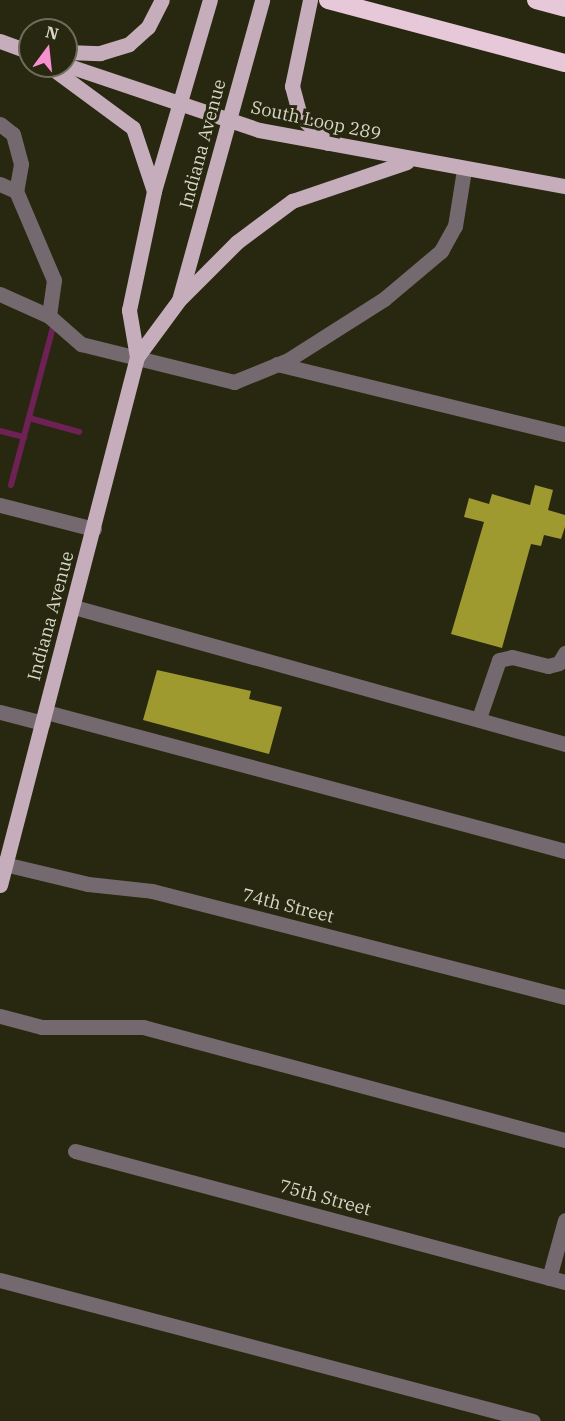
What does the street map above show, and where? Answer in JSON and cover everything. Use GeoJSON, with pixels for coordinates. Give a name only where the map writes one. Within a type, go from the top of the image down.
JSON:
{"type":"FeatureCollection","features":[{"type":"Feature","properties":{"kind":"highway"},"geometry":{"type":"LineString","coordinates":[[328,0],[565,63]]}},
{"type":"Feature","properties":{"kind":"highway"},"geometry":{"type":"LineString","coordinates":[[536,0],[565,8]]}},
{"type":"Feature","properties":{"kind":"main road"},"geometry":{"type":"LineString","coordinates":[[78,52],[100,53],[129,44],[148,27],[162,0]]}},
{"type":"Feature","properties":{"kind":"main road","name":"Indiana Avenue"},"geometry":{"type":"LineString","coordinates":[[137,357],[129,310],[154,191],[210,0]]}},
{"type":"Feature","properties":{"kind":"main road","name":"Indiana Avenue"},"geometry":{"type":"LineString","coordinates":[[0,885],[3,864],[74,607],[137,357],[179,300],[262,0]]}},
{"type":"Feature","properties":{"kind":"main road"},"geometry":{"type":"LineString","coordinates":[[310,0],[292,86],[300,116],[332,146]]}},
{"type":"Feature","properties":{"kind":"main road"},"geometry":{"type":"LineString","coordinates":[[0,41],[18,48]]}},
{"type":"Feature","properties":{"kind":"main road","name":"South Loop 289"},"geometry":{"type":"LineString","coordinates":[[78,69],[229,121],[332,146],[565,186]]}},
{"type":"Feature","properties":{"kind":"main road"},"geometry":{"type":"LineString","coordinates":[[65,78],[134,128],[154,191]]}},
{"type":"Feature","properties":{"kind":"main road"},"geometry":{"type":"LineString","coordinates":[[179,300],[237,242],[292,201],[409,161]]}},
{"type":"Feature","properties":{"kind":"street"},"geometry":{"type":"LineString","coordinates":[[0,124],[13,134],[21,164],[16,191],[54,280],[49,316]]}},
{"type":"Feature","properties":{"kind":"street"},"geometry":{"type":"LineString","coordinates":[[0,294],[49,316],[81,344],[234,382],[277,364],[384,299],[441,251],[455,226],[464,170]]}},
{"type":"Feature","properties":{"kind":"street"},"geometry":{"type":"LineString","coordinates":[[0,184],[16,191]]}},
{"type":"Feature","properties":{"kind":"street"},"geometry":{"type":"LineString","coordinates":[[277,364],[565,434]]}},
{"type":"Feature","properties":{"kind":"street"},"geometry":{"type":"LineString","coordinates":[[0,505],[94,529]]}},
{"type":"Feature","properties":{"kind":"street"},"geometry":{"type":"LineString","coordinates":[[74,607],[565,744]]}},
{"type":"Feature","properties":{"kind":"street"},"geometry":{"type":"LineString","coordinates":[[478,718],[499,660],[512,657],[548,666],[559,663],[565,652]]}},
{"type":"Feature","properties":{"kind":"street"},"geometry":{"type":"LineString","coordinates":[[0,712],[44,718],[565,851]]}},
{"type":"Feature","properties":{"kind":"street","name":"74th Street"},"geometry":{"type":"LineString","coordinates":[[3,864],[88,885],[152,891],[565,998]]}},
{"type":"Feature","properties":{"kind":"street"},"geometry":{"type":"LineString","coordinates":[[0,1016],[42,1027],[143,1028],[565,1140]]}},
{"type":"Feature","properties":{"kind":"street","name":"75th Street"},"geometry":{"type":"LineString","coordinates":[[75,1151],[565,1282]]}},
{"type":"Feature","properties":{"kind":"street"},"geometry":{"type":"LineString","coordinates":[[549,1278],[565,1220]]}},
{"type":"Feature","properties":{"kind":"street"},"geometry":{"type":"LineString","coordinates":[[0,1280],[533,1421]]}},
{"type":"Feature","properties":{"kind":"building"},"geometry":{"type":"Polygon","coordinates":[[[535,485],[553,490],[548,510],[565,515],[565,527],[561,539],[544,535],[541,546],[531,544],[502,648],[451,634],[484,522],[464,517],[469,498],[489,504],[492,494],[530,505],[535,485]]]}},
{"type":"Feature","properties":{"kind":"building"},"geometry":{"type":"Polygon","coordinates":[[[157,670],[251,691],[249,699],[282,707],[269,754],[143,720],[157,670]]]}},
{"type":"Feature","properties":{"kind":"waterway"},"geometry":{"type":"LineString","coordinates":[[11,485],[54,323]]}},
{"type":"Feature","properties":{"kind":"waterway"},"geometry":{"type":"LineString","coordinates":[[29,418],[79,432]]}},
{"type":"Feature","properties":{"kind":"waterway"},"geometry":{"type":"LineString","coordinates":[[0,431],[24,437]]}}]}
